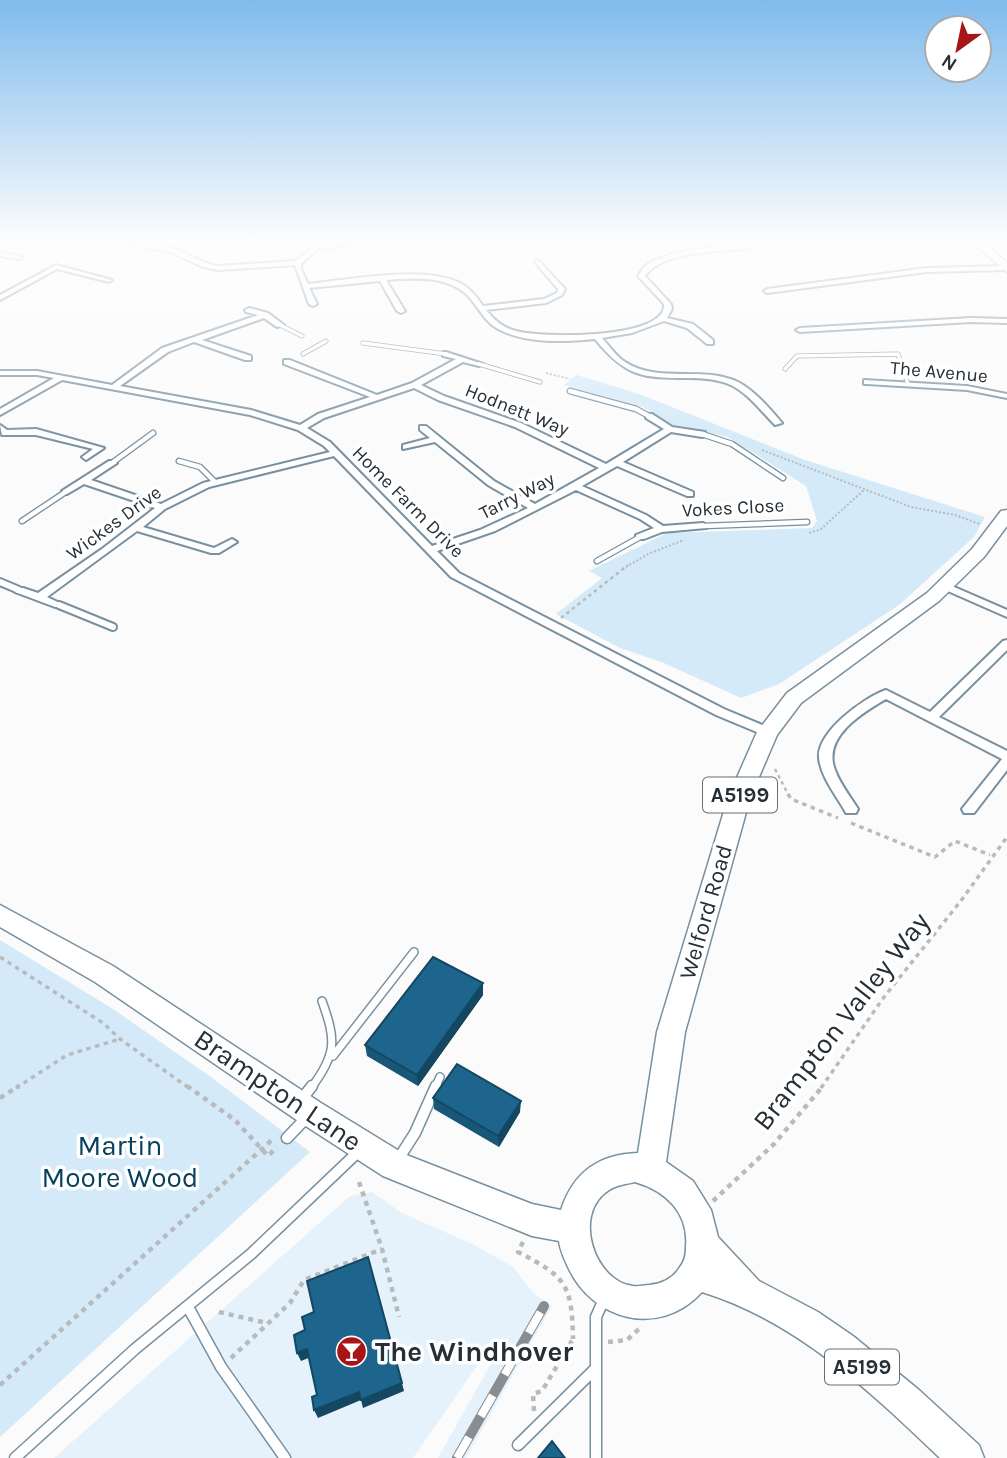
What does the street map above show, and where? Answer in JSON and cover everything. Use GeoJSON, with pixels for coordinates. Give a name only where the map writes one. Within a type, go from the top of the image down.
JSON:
{"type":"FeatureCollection","features":[{"type":"Feature","properties":{"kind":"main road","name":"Welford Road"},"geometry":{"type":"LineString","coordinates":[[650,1169],[671,1032],[739,798],[768,732],[794,698],[915,613],[945,586],[978,553],[1007,515]]}},
{"type":"Feature","properties":{"kind":"main road","name":"Brampton Lane"},"geometry":{"type":"LineString","coordinates":[[0,915],[104,974],[304,1109],[394,1165],[532,1220],[573,1228]]}},
{"type":"Feature","properties":{"kind":"main road"},"geometry":{"type":"LineString","coordinates":[[620,1168],[650,1169],[671,1180],[689,1197],[697,1212],[703,1244],[695,1274],[671,1296],[656,1302],[624,1300],[608,1292],[584,1268],[576,1253],[573,1228],[576,1205],[594,1180],[620,1168]]}},
{"type":"Feature","properties":{"kind":"main road","name":"A5199"},"geometry":{"type":"LineString","coordinates":[[703,1244],[747,1290]]}},
{"type":"Feature","properties":{"kind":"main road","name":"A5199"},"geometry":{"type":"LineString","coordinates":[[695,1274],[747,1290],[801,1321],[917,1412],[966,1458]]}},
{"type":"Feature","properties":{"kind":"street"},"geometry":{"type":"LineString","coordinates":[[252,311],[265,315],[280,325]]}},
{"type":"Feature","properties":{"kind":"street"},"geometry":{"type":"LineString","coordinates":[[486,311],[499,327],[517,335],[550,340],[641,328],[663,319],[690,326],[709,342]]}},
{"type":"Feature","properties":{"kind":"street"},"geometry":{"type":"LineString","coordinates":[[663,319],[667,311]]}},
{"type":"Feature","properties":{"kind":"street"},"geometry":{"type":"LineString","coordinates":[[114,387],[165,350],[265,315]]}},
{"type":"Feature","properties":{"kind":"street"},"geometry":{"type":"LineString","coordinates":[[800,330],[971,320],[1007,321]]}},
{"type":"Feature","properties":{"kind":"street"},"geometry":{"type":"LineString","coordinates":[[596,335],[622,363],[640,372],[701,375],[732,382],[778,423]]}},
{"type":"Feature","properties":{"kind":"street"},"geometry":{"type":"LineString","coordinates":[[195,340],[248,358]]}},
{"type":"Feature","properties":{"kind":"street"},"geometry":{"type":"LineString","coordinates":[[303,354],[287,362],[374,396]]}},
{"type":"Feature","properties":{"kind":"street"},"geometry":{"type":"LineString","coordinates":[[446,354],[479,364]]}},
{"type":"Feature","properties":{"kind":"street"},"geometry":{"type":"LineString","coordinates":[[301,428],[321,416],[415,384],[462,359]]}},
{"type":"Feature","properties":{"kind":"street","name":"Home Farm Drive"},"geometry":{"type":"LineString","coordinates":[[0,373],[29,372],[62,377],[251,413],[301,428],[320,438],[455,575],[720,712],[768,732]]}},
{"type":"Feature","properties":{"kind":"street"},"geometry":{"type":"LineString","coordinates":[[0,412],[62,377]]}},
{"type":"Feature","properties":{"kind":"street","name":"The Avenue"},"geometry":{"type":"LineString","coordinates":[[867,382],[967,388],[1007,396]]}},
{"type":"Feature","properties":{"kind":"street","name":"Hodnett Way"},"geometry":{"type":"LineString","coordinates":[[415,384],[441,398],[518,425],[606,468]]}},
{"type":"Feature","properties":{"kind":"street"},"geometry":{"type":"LineString","coordinates":[[649,416],[670,429],[702,434]]}},
{"type":"Feature","properties":{"kind":"street"},"geometry":{"type":"LineString","coordinates":[[0,428],[5,433],[36,432],[100,448],[86,457]]}},
{"type":"Feature","properties":{"kind":"street"},"geometry":{"type":"LineString","coordinates":[[423,428],[491,483],[535,508]]}},
{"type":"Feature","properties":{"kind":"street","name":"Tarry Way"},"geometry":{"type":"LineString","coordinates":[[429,550],[484,532],[535,508],[670,429]]}},
{"type":"Feature","properties":{"kind":"street"},"geometry":{"type":"LineString","coordinates":[[406,447],[436,439]]}},
{"type":"Feature","properties":{"kind":"street","name":"Wickes Drive"},"geometry":{"type":"LineString","coordinates":[[40,597],[162,507],[215,482],[335,453]]}},
{"type":"Feature","properties":{"kind":"street"},"geometry":{"type":"LineString","coordinates":[[616,462],[690,494]]}},
{"type":"Feature","properties":{"kind":"street"},"geometry":{"type":"LineString","coordinates":[[67,491],[112,463]]}},
{"type":"Feature","properties":{"kind":"street"},"geometry":{"type":"LineString","coordinates":[[84,481],[162,507]]}},
{"type":"Feature","properties":{"kind":"street","name":"Vokes Close"},"geometry":{"type":"LineString","coordinates":[[575,486],[643,517],[661,529]]}},
{"type":"Feature","properties":{"kind":"street","name":"Vokes Close"},"geometry":{"type":"LineString","coordinates":[[640,537],[661,529],[703,526]]}},
{"type":"Feature","properties":{"kind":"street"},"geometry":{"type":"LineString","coordinates":[[136,528],[215,551],[232,542]]}},
{"type":"Feature","properties":{"kind":"street"},"geometry":{"type":"LineString","coordinates":[[945,586],[1007,614]]}},
{"type":"Feature","properties":{"kind":"street"},"geometry":{"type":"LineString","coordinates":[[19,590],[59,605]]}},
{"type":"Feature","properties":{"kind":"street"},"geometry":{"type":"LineString","coordinates":[[931,718],[1007,643]]}},
{"type":"Feature","properties":{"kind":"street"},"geometry":{"type":"LineString","coordinates":[[852,809],[829,770],[825,754],[827,743],[859,710],[886,694],[1007,759],[969,809]]}},
{"type":"Feature","properties":{"kind":"lane"},"geometry":{"type":"LineString","coordinates":[[280,325],[302,336]]}},
{"type":"Feature","properties":{"kind":"lane"},"geometry":{"type":"LineString","coordinates":[[303,354],[326,341]]}},
{"type":"Feature","properties":{"kind":"lane"},"geometry":{"type":"LineString","coordinates":[[363,343],[446,354]]}},
{"type":"Feature","properties":{"kind":"lane"},"geometry":{"type":"LineString","coordinates":[[785,369],[797,356],[898,354],[908,384]]}},
{"type":"Feature","properties":{"kind":"lane"},"geometry":{"type":"LineString","coordinates":[[479,364],[540,382]]}},
{"type":"Feature","properties":{"kind":"lane"},"geometry":{"type":"LineString","coordinates":[[570,391],[636,409],[649,416]]}},
{"type":"Feature","properties":{"kind":"lane"},"geometry":{"type":"LineString","coordinates":[[112,463],[153,433]]}},
{"type":"Feature","properties":{"kind":"lane"},"geometry":{"type":"LineString","coordinates":[[702,434],[732,444],[783,478]]}},
{"type":"Feature","properties":{"kind":"lane"},"geometry":{"type":"LineString","coordinates":[[179,461],[200,467],[215,482]]}},
{"type":"Feature","properties":{"kind":"lane"},"geometry":{"type":"LineString","coordinates":[[22,521],[67,491]]}},
{"type":"Feature","properties":{"kind":"lane","name":"Vokes Close"},"geometry":{"type":"LineString","coordinates":[[703,526],[807,522]]}},
{"type":"Feature","properties":{"kind":"lane","name":"Vokes Close"},"geometry":{"type":"LineString","coordinates":[[597,561],[640,537]]}},
{"type":"Feature","properties":{"kind":"lane"},"geometry":{"type":"LineString","coordinates":[[0,582],[19,590]]}},
{"type":"Feature","properties":{"kind":"lane"},"geometry":{"type":"LineString","coordinates":[[59,605],[113,627]]}},
{"type":"Feature","properties":{"kind":"lane"},"geometry":{"type":"LineString","coordinates":[[284,1135],[304,1109],[333,1056],[414,952]]}},
{"type":"Feature","properties":{"kind":"lane"},"geometry":{"type":"LineString","coordinates":[[322,1000],[336,1046],[333,1056]]}},
{"type":"Feature","properties":{"kind":"lane"},"geometry":{"type":"LineString","coordinates":[[394,1165],[415,1133],[440,1077]]}},
{"type":"Feature","properties":{"kind":"lane"},"geometry":{"type":"LineString","coordinates":[[15,1458],[135,1349],[294,1216],[363,1147]]}},
{"type":"Feature","properties":{"kind":"lane"},"geometry":{"type":"LineString","coordinates":[[596,1458],[596,1317],[608,1292]]}},
{"type":"Feature","properties":{"kind":"lane"},"geometry":{"type":"LineString","coordinates":[[188,1307],[221,1367],[285,1458]]}},
{"type":"Feature","properties":{"kind":"lane"},"geometry":{"type":"LineString","coordinates":[[519,1445],[594,1370]]}},
{"type":"Feature","properties":{"kind":"path"},"geometry":{"type":"LineString","coordinates":[[799,533],[821,529],[865,489]]}},
{"type":"Feature","properties":{"kind":"path"},"geometry":{"type":"LineString","coordinates":[[551,626],[631,560],[655,548],[687,539]]}},
{"type":"Feature","properties":{"kind":"path"},"geometry":{"type":"LineString","coordinates":[[775,769],[792,799],[839,818]]}},
{"type":"Feature","properties":{"kind":"path"},"geometry":{"type":"LineString","coordinates":[[851,823],[935,857],[955,841],[992,855]]}},
{"type":"Feature","properties":{"kind":"path","name":"Brampton Valley Way"},"geometry":{"type":"LineString","coordinates":[[709,1204],[775,1144],[814,1097],[884,997],[960,902],[1007,837]]}},
{"type":"Feature","properties":{"kind":"path"},"geometry":{"type":"LineString","coordinates":[[0,957],[103,1023],[120,1039],[235,1120],[268,1156],[284,1135]]}},
{"type":"Feature","properties":{"kind":"path"},"geometry":{"type":"LineString","coordinates":[[0,1098],[68,1055],[120,1039]]}},
{"type":"Feature","properties":{"kind":"path"},"geometry":{"type":"LineString","coordinates":[[0,1385],[263,1150],[284,1135]]}},
{"type":"Feature","properties":{"kind":"path"},"geometry":{"type":"LineString","coordinates":[[359,1182],[382,1249],[399,1317]]}},
{"type":"Feature","properties":{"kind":"path"},"geometry":{"type":"LineString","coordinates":[[221,1367],[290,1303],[304,1280],[382,1249]]}},
{"type":"Feature","properties":{"kind":"path"},"geometry":{"type":"LineString","coordinates":[[518,1252],[551,1269],[566,1284],[573,1302],[573,1339],[542,1391],[533,1394]]}},
{"type":"Feature","properties":{"kind":"path"},"geometry":{"type":"LineString","coordinates":[[219,1312],[268,1324]]}},
{"type":"Feature","properties":{"kind":"shaded area"},"geometry":{"type":"Polygon","coordinates":[[[372,1192],[402,1213],[474,1245],[512,1266],[535,1295],[552,1306],[466,1458],[438,1458],[492,1362],[481,1360],[413,1458],[54,1458],[350,1196],[372,1192]]]}},
{"type":"Feature","properties":{"kind":"green space"},"geometry":{"type":"Polygon","coordinates":[[[577,375],[642,395],[805,460],[985,517],[974,537],[899,605],[779,684],[741,698],[664,663],[620,648],[556,614],[602,578],[589,571],[667,533],[812,528],[817,521],[806,486],[728,437],[674,426],[643,407],[564,385],[577,375]]]}},
{"type":"Feature","properties":{"kind":"green space","name":"Martin Moore Wood"},"geometry":{"type":"Polygon","coordinates":[[[0,940],[113,1009],[211,1077],[310,1152],[0,1437],[0,940]]]}},
{"type":"Feature","properties":{"kind":"building"},"geometry":{"type":"Polygon","coordinates":[[[433,957],[483,983],[417,1075],[365,1045],[433,957]]]}},
{"type":"Feature","properties":{"kind":"building"},"geometry":{"type":"Polygon","coordinates":[[[457,1064],[521,1101],[498,1136],[433,1098],[457,1064]]]}},
{"type":"Feature","properties":{"kind":"building"},"geometry":{"type":"Polygon","coordinates":[[[368,1257],[402,1383],[361,1400],[359,1392],[314,1410],[312,1397],[317,1395],[307,1349],[297,1353],[294,1335],[305,1330],[302,1317],[314,1312],[307,1281],[368,1257]]]}},
{"type":"Feature","properties":{"kind":"building"},"geometry":{"type":"Polygon","coordinates":[[[552,1441],[565,1458],[538,1458],[552,1441]]]}},
{"type":"Feature","properties":{"kind":"railway"},"geometry":{"type":"LineString","coordinates":[[457,1458],[544,1306]]}},
{"type":"Feature","properties":{"kind":"place","name":"The Windhover"},"geometry":{"type":"Point","coordinates":[352,1351]}}]}
